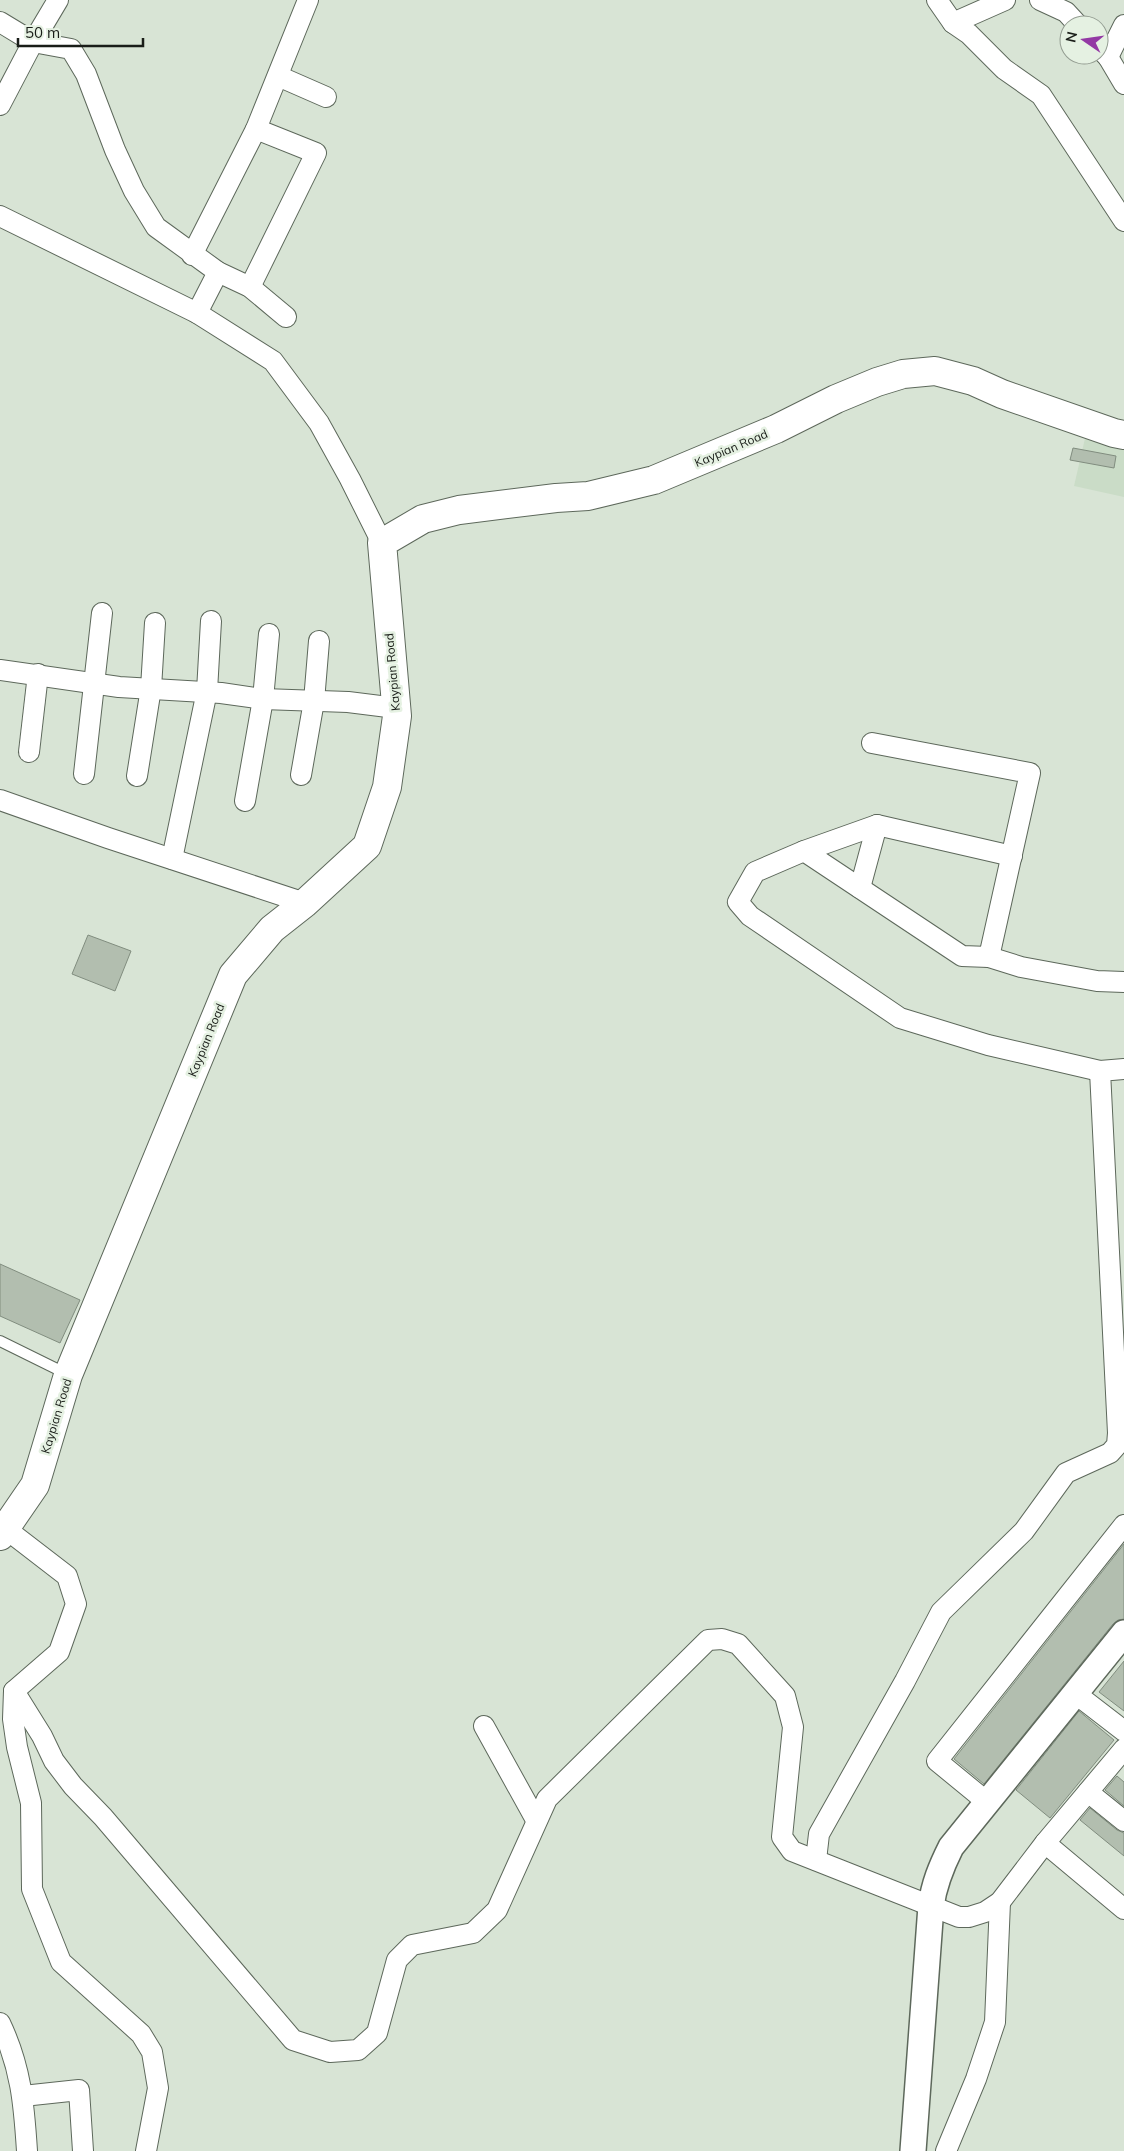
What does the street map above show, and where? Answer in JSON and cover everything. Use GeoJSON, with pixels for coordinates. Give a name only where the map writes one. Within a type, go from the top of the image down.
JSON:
{"type":"FeatureCollection","features":[{"type":"Feature","properties":{"kind":"main road","name":"Kaypian Road"},"geometry":{"type":"LineString","coordinates":[[3,1532],[35,1485],[68,1375],[233,975],[272,929],[305,903],[366,846],[387,787],[397,716],[382,543],[423,519],[450,512],[556,498],[588,496],[654,480],[776,429],[836,399],[877,382],[903,374],[935,371],[973,381],[1011,397],[1114,433],[1124,434]]}},
{"type":"Feature","properties":{"kind":"street"},"geometry":{"type":"LineString","coordinates":[[0,105],[33,42],[58,0]]}},
{"type":"Feature","properties":{"kind":"street"},"geometry":{"type":"LineString","coordinates":[[192,256],[256,129],[308,0]]}},
{"type":"Feature","properties":{"kind":"street"},"geometry":{"type":"LineString","coordinates":[[937,0],[953,23],[968,34],[1004,69],[1041,95],[1124,221]]}},
{"type":"Feature","properties":{"kind":"street"},"geometry":{"type":"LineString","coordinates":[[953,23],[1005,0]]}},
{"type":"Feature","properties":{"kind":"street"},"geometry":{"type":"LineString","coordinates":[[1040,0],[1069,15]]}},
{"type":"Feature","properties":{"kind":"street"},"geometry":{"type":"LineString","coordinates":[[0,22],[33,42],[71,49],[86,74],[122,166],[156,227],[192,256],[218,272],[250,287],[286,317]]}},
{"type":"Feature","properties":{"kind":"street"},"geometry":{"type":"LineString","coordinates":[[1109,44],[1124,25]]}},
{"type":"Feature","properties":{"kind":"street"},"geometry":{"type":"LineString","coordinates":[[1109,61],[1124,84]]}},
{"type":"Feature","properties":{"kind":"street"},"geometry":{"type":"LineString","coordinates":[[278,76],[326,98]]}},
{"type":"Feature","properties":{"kind":"street"},"geometry":{"type":"LineString","coordinates":[[250,287],[316,153],[256,129]]}},
{"type":"Feature","properties":{"kind":"street"},"geometry":{"type":"LineString","coordinates":[[0,216],[197,313],[274,361],[319,423],[382,543]]}},
{"type":"Feature","properties":{"kind":"street"},"geometry":{"type":"LineString","coordinates":[[197,313],[218,272]]}},
{"type":"Feature","properties":{"kind":"street"},"geometry":{"type":"LineString","coordinates":[[84,774],[102,613]]}},
{"type":"Feature","properties":{"kind":"street"},"geometry":{"type":"LineString","coordinates":[[172,859],[207,691],[211,621]]}},
{"type":"Feature","properties":{"kind":"street"},"geometry":{"type":"LineString","coordinates":[[137,776],[151,688],[155,623]]}},
{"type":"Feature","properties":{"kind":"street"},"geometry":{"type":"LineString","coordinates":[[245,800],[263,698],[269,634]]}},
{"type":"Feature","properties":{"kind":"street"},"geometry":{"type":"LineString","coordinates":[[301,776],[314,701],[319,641]]}},
{"type":"Feature","properties":{"kind":"street"},"geometry":{"type":"LineString","coordinates":[[0,670],[38,674],[95,684],[207,691],[263,698],[348,702],[396,708]]}},
{"type":"Feature","properties":{"kind":"street"},"geometry":{"type":"LineString","coordinates":[[29,752],[38,674]]}},
{"type":"Feature","properties":{"kind":"street"},"geometry":{"type":"LineString","coordinates":[[872,743],[1030,773],[989,957]]}},
{"type":"Feature","properties":{"kind":"street"},"geometry":{"type":"LineString","coordinates":[[0,800],[39,815],[305,903]]}},
{"type":"Feature","properties":{"kind":"street"},"geometry":{"type":"LineString","coordinates":[[1012,856],[877,825],[804,851],[755,872],[738,902],[750,916],[900,1018],[988,1045],[1100,1071],[1124,1069]]}},
{"type":"Feature","properties":{"kind":"street"},"geometry":{"type":"LineString","coordinates":[[860,888],[877,825]]}},
{"type":"Feature","properties":{"kind":"street"},"geometry":{"type":"LineString","coordinates":[[804,851],[962,956],[989,957],[1021,967],[1097,981],[1124,982]]}},
{"type":"Feature","properties":{"kind":"street"},"geometry":{"type":"LineString","coordinates":[[816,1860],[819,1834],[905,1681],[941,1612],[1024,1531],[1066,1473],[1110,1454],[1117,1445],[1118,1433],[1100,1071]]}},
{"type":"Feature","properties":{"kind":"street"},"geometry":{"type":"LineString","coordinates":[[987,1802],[937,1761],[1124,1525]]}},
{"type":"Feature","properties":{"kind":"street"},"geometry":{"type":"LineString","coordinates":[[3,1532],[67,1576],[76,1604],[59,1652],[14,1690],[13,1720],[17,1747],[31,1803],[32,1889],[61,1962],[141,2034],[152,2052],[158,2088],[146,2151]]}},
{"type":"Feature","properties":{"kind":"street"},"geometry":{"type":"LineString","coordinates":[[913,2151],[930,1906],[941,1865],[951,1847],[1124,1634]]}},
{"type":"Feature","properties":{"kind":"street"},"geometry":{"type":"LineString","coordinates":[[14,1690],[42,1736],[54,1761],[73,1786],[103,1817],[262,2005],[294,2040],[330,2052],[358,2050],[377,2034],[397,1960],[412,1945],[473,1933],[497,1910],[536,1820],[547,1800],[708,1640],[722,1639],[738,1644],[785,1696],[793,1727],[782,1837],[792,1851],[959,1917],[985,1912],[1000,1902],[1045,1843],[1124,1749]]}},
{"type":"Feature","properties":{"kind":"street"},"geometry":{"type":"LineString","coordinates":[[1076,1694],[1124,1731]]}},
{"type":"Feature","properties":{"kind":"street"},"geometry":{"type":"LineString","coordinates":[[484,1726],[536,1820]]}},
{"type":"Feature","properties":{"kind":"street"},"geometry":{"type":"LineString","coordinates":[[1088,1792],[1124,1821]]}},
{"type":"Feature","properties":{"kind":"street"},"geometry":{"type":"LineString","coordinates":[[1045,1843],[1124,1909]]}},
{"type":"Feature","properties":{"kind":"street"},"geometry":{"type":"LineString","coordinates":[[946,2151],[976,2079],[995,2022],[1000,1902]]}},
{"type":"Feature","properties":{"kind":"street"},"geometry":{"type":"LineString","coordinates":[[0,2024],[12,2050],[23,2096],[27,2151]]}},
{"type":"Feature","properties":{"kind":"street"},"geometry":{"type":"LineString","coordinates":[[23,2096],[79,2090],[83,2151]]}},
{"type":"Feature","properties":{"kind":"lane"},"geometry":{"type":"LineString","coordinates":[[0,1341],[68,1375]]}},
{"type":"Feature","properties":{"kind":"shaded area"},"geometry":{"type":"Polygon","coordinates":[[[1086,434],[1124,442],[1124,497],[1074,486],[1086,434]]]}},
{"type":"Feature","properties":{"kind":"building"},"geometry":{"type":"Polygon","coordinates":[[[1073,448],[1116,456],[1114,468],[1070,460],[1073,448]]]}},
{"type":"Feature","properties":{"kind":"building"},"geometry":{"type":"Polygon","coordinates":[[[88,935],[131,951],[115,991],[72,974],[88,935]]]}},
{"type":"Feature","properties":{"kind":"building"},"geometry":{"type":"Polygon","coordinates":[[[0,1264],[80,1300],[60,1343],[0,1316],[0,1264]]]}},
{"type":"Feature","properties":{"kind":"building"},"geometry":{"type":"Polygon","coordinates":[[[1124,1544],[1124,1619],[1118,1620],[1113,1624],[984,1784],[954,1759],[1124,1544]]]}},
{"type":"Feature","properties":{"kind":"building"},"geometry":{"type":"Polygon","coordinates":[[[1124,1661],[1124,1711],[1099,1692],[1124,1661]]]}},
{"type":"Feature","properties":{"kind":"building"},"geometry":{"type":"Polygon","coordinates":[[[1079,1711],[1114,1740],[1050,1818],[1016,1790],[1079,1711]]]}},
{"type":"Feature","properties":{"kind":"building"},"geometry":{"type":"Polygon","coordinates":[[[1117,1776],[1124,1782],[1124,1806],[1105,1790],[1117,1776]]]}},
{"type":"Feature","properties":{"kind":"building"},"geometry":{"type":"Polygon","coordinates":[[[1090,1808],[1117,1830],[1124,1833],[1124,1856],[1080,1820],[1090,1808]]]}}]}
